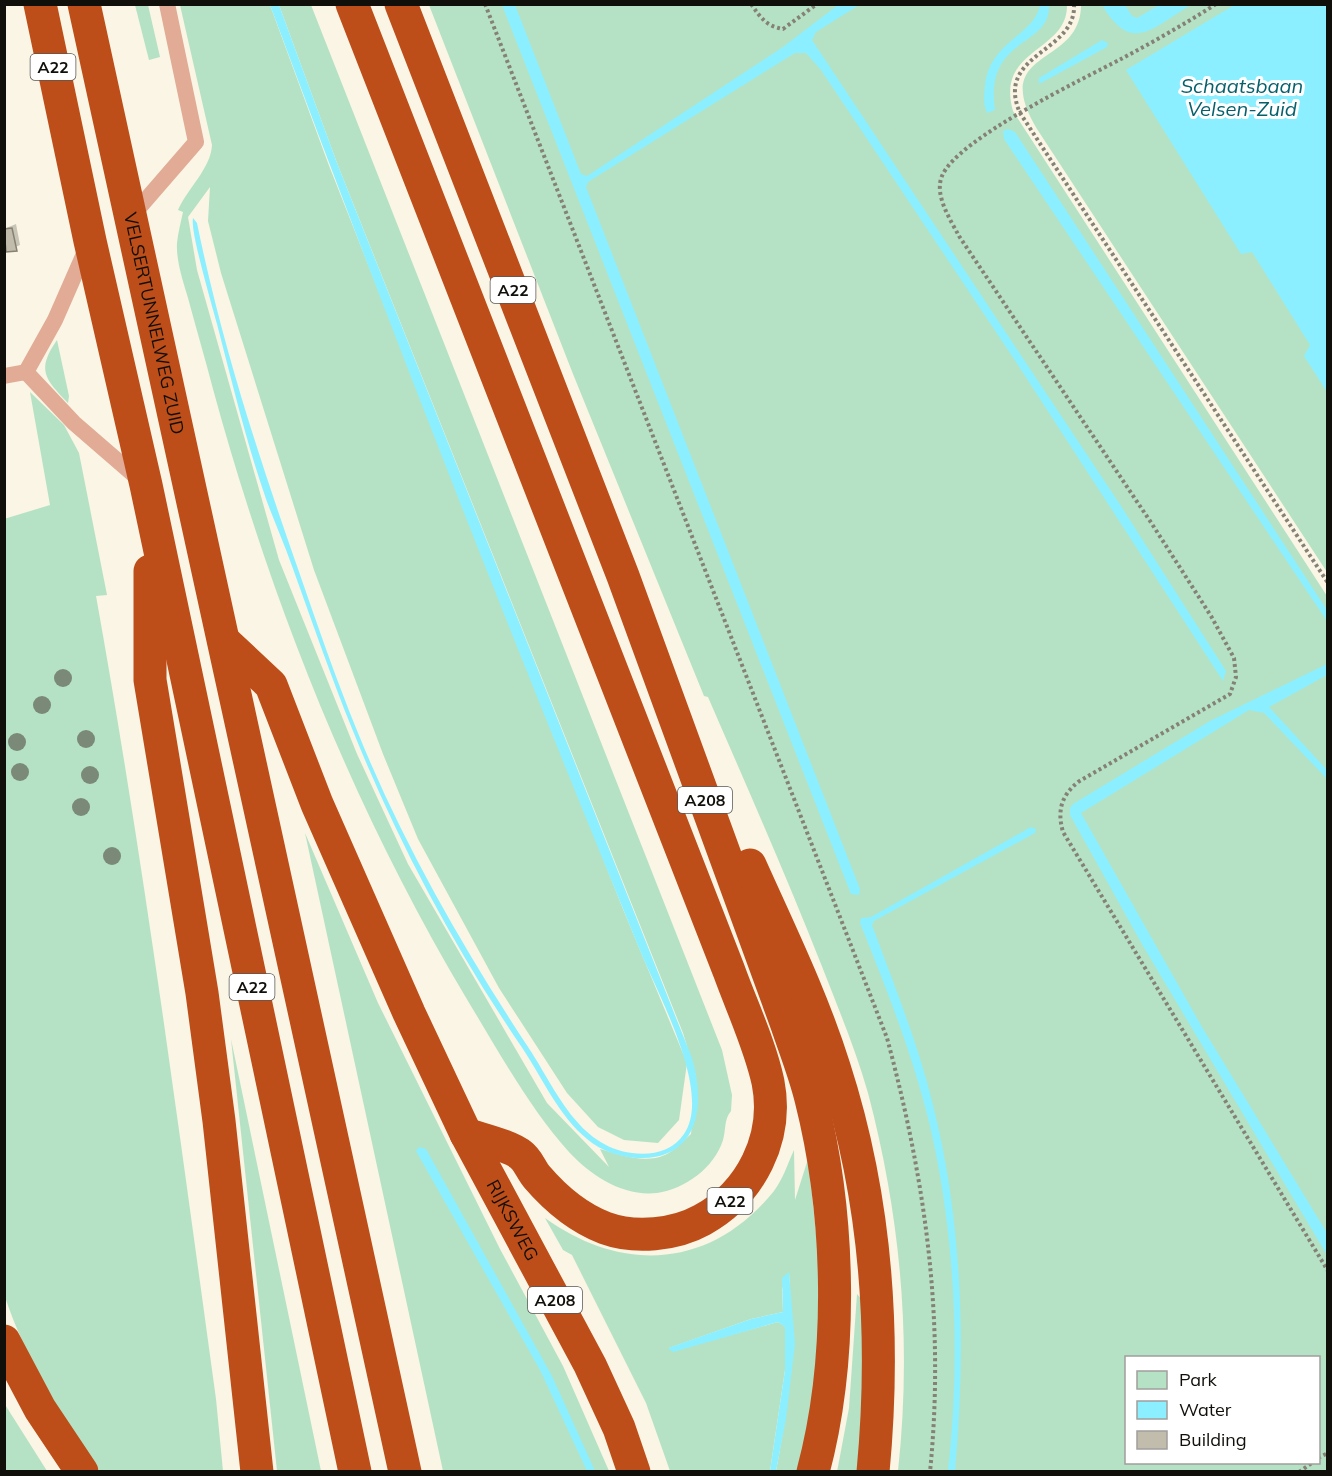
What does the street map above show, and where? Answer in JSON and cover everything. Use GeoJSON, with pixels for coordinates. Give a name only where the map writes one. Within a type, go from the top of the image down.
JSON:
{"type":"FeatureCollection","features":[{"type":"Feature","properties":{"kind":"highway","name":"A22"},"geometry":{"type":"LineString","coordinates":[[39,4],[148,494],[356,1472]]}},
{"type":"Feature","properties":{"kind":"highway","name":"VELSERTUNNELWEG ZUID"},"geometry":{"type":"LineString","coordinates":[[84,4],[224,641]]}},
{"type":"Feature","properties":{"kind":"highway","name":"A22"},"geometry":{"type":"LineString","coordinates":[[352,4],[729,971],[768,1082],[770,1122],[765,1144],[756,1167],[736,1195],[722,1208],[692,1225],[651,1234],[618,1231],[591,1222],[554,1194],[537,1177],[521,1154],[466,1134]]}},
{"type":"Feature","properties":{"kind":"highway","name":"A22"},"geometry":{"type":"LineString","coordinates":[[401,4],[623,576],[815,1012],[850,1118],[865,1188],[879,1325],[878,1424],[873,1472]]}},
{"type":"Feature","properties":{"kind":"highway","name":"A22"},"geometry":{"type":"LineString","coordinates":[[148,494],[150,680],[202,993],[218,1110],[257,1472]]}},
{"type":"Feature","properties":{"kind":"highway","name":"A208"},"geometry":{"type":"LineString","coordinates":[[623,576],[787,1025],[811,1097],[819,1131],[830,1209],[834,1292],[829,1392],[813,1472]]}},
{"type":"Feature","properties":{"kind":"highway","name":"A22"},"geometry":{"type":"LineString","coordinates":[[224,641],[405,1472]]}},
{"type":"Feature","properties":{"kind":"highway","name":"RIJKSWEG"},"geometry":{"type":"LineString","coordinates":[[224,641],[271,685],[347,874],[466,1134],[591,1365],[619,1428],[634,1472]]}},
{"type":"Feature","properties":{"kind":"highway"},"geometry":{"type":"LineString","coordinates":[[4,1341],[40,1409],[82,1472]]}},
{"type":"Feature","properties":{"kind":"lane"},"geometry":{"type":"LineString","coordinates":[[131,217],[196,142],[167,4]]}},
{"type":"Feature","properties":{"kind":"lane"},"geometry":{"type":"LineString","coordinates":[[26,372],[55,320],[90,241]]}},
{"type":"Feature","properties":{"kind":"lane"},"geometry":{"type":"LineString","coordinates":[[4,376],[26,372]]}},
{"type":"Feature","properties":{"kind":"lane"},"geometry":{"type":"LineString","coordinates":[[26,372],[74,423],[148,494]]}},
{"type":"Feature","properties":{"kind":"path"},"geometry":{"type":"LineString","coordinates":[[486,4],[887,1038],[905,1107],[928,1234],[937,1358],[930,1472]]}},
{"type":"Feature","properties":{"kind":"path"},"geometry":{"type":"LineString","coordinates":[[752,4],[764,22],[783,30],[817,4]]}},
{"type":"Feature","properties":{"kind":"path"},"geometry":{"type":"LineString","coordinates":[[1074,4],[1073,17],[1064,33],[1029,62],[1019,74],[1015,96],[1020,113],[1328,583]]}},
{"type":"Feature","properties":{"kind":"path"},"geometry":{"type":"LineString","coordinates":[[1216,4],[1020,113],[953,161],[941,177],[942,202],[959,236],[1193,588],[1230,649],[1236,667],[1234,686],[1221,701],[1078,782],[1068,790],[1060,812],[1063,832],[1328,1270]]}},
{"type":"Feature","properties":{"kind":"green space"},"geometry":{"type":"Polygon","coordinates":[[[135,5],[148,5],[160,57],[149,60],[135,5]]]}},
{"type":"Feature","properties":{"kind":"green space"},"geometry":{"type":"Polygon","coordinates":[[[180,5],[270,5],[328,163],[623,909],[687,1063],[679,1120],[658,1143],[624,1140],[598,1127],[567,1093],[499,988],[418,839],[383,754],[314,570],[221,273],[208,221],[210,187],[188,217],[197,270],[279,560],[357,754],[408,864],[547,1103],[609,1167],[600,1149],[632,1158],[649,1159],[665,1155],[675,1148],[691,1134],[696,1076],[683,1033],[337,163],[279,5],[311,5],[722,1050],[732,1095],[731,1111],[726,1121],[723,1140],[713,1160],[706,1168],[678,1187],[657,1193],[632,1192],[620,1188],[587,1169],[554,1135],[501,1056],[424,924],[386,851],[318,701],[261,547],[213,389],[179,264],[177,243],[183,212],[178,210],[208,162],[212,145],[180,5]]]}},
{"type":"Feature","properties":{"kind":"green space"},"geometry":{"type":"Polygon","coordinates":[[[429,5],[1067,5],[1064,20],[1056,33],[1022,62],[1014,74],[1010,90],[1013,111],[1327,596],[1327,1471],[898,1471],[904,1376],[901,1281],[889,1187],[868,1093],[847,1031],[767,832],[708,697],[704,696],[573,374],[429,5]]]}},
{"type":"Feature","properties":{"kind":"green space"},"geometry":{"type":"Polygon","coordinates":[[[1081,5],[1327,5],[1327,572],[1037,129],[1025,103],[1023,84],[1029,70],[1067,39],[1077,25],[1081,5]]]}},
{"type":"Feature","properties":{"kind":"green space"},"geometry":{"type":"Polygon","coordinates":[[[57,340],[69,396],[68,403],[46,374],[47,359],[57,340]]]}},
{"type":"Feature","properties":{"kind":"green space"},"geometry":{"type":"Polygon","coordinates":[[[30,392],[64,425],[79,453],[107,595],[96,596],[130,796],[160,997],[216,1399],[223,1471],[100,1471],[46,1388],[23,1343],[5,1297],[4,519],[50,505],[30,392]]]}},
{"type":"Feature","properties":{"kind":"green space"},"geometry":{"type":"Polygon","coordinates":[[[305,833],[378,1003],[500,1249],[563,1366],[609,1471],[443,1471],[305,833]]]}},
{"type":"Feature","properties":{"kind":"green space"},"geometry":{"type":"Polygon","coordinates":[[[231,1039],[321,1471],[277,1471],[231,1039]]]}},
{"type":"Feature","properties":{"kind":"green space"},"geometry":{"type":"Polygon","coordinates":[[[794,1150],[795,1200],[808,1159],[818,1252],[821,1317],[814,1410],[798,1471],[776,1471],[789,1372],[791,1322],[789,1273],[782,1289],[783,1312],[751,1319],[669,1348],[673,1351],[778,1322],[786,1327],[785,1370],[770,1471],[670,1471],[646,1403],[572,1255],[563,1250],[545,1218],[575,1236],[605,1248],[635,1255],[665,1255],[694,1249],[723,1236],[749,1217],[774,1191],[794,1150]]]}},
{"type":"Feature","properties":{"kind":"green space"},"geometry":{"type":"Polygon","coordinates":[[[857,1294],[869,1308],[861,1471],[837,1472],[849,1408],[857,1294]]]}},
{"type":"Feature","properties":{"kind":"green space"},"geometry":{"type":"Polygon","coordinates":[[[4,1403],[47,1471],[5,1471],[4,1403]]]}},
{"type":"Feature","properties":{"kind":"water","name":"Schaatsbaan Velsen-Zuid"},"geometry":{"type":"Polygon","coordinates":[[[1236,4],[1327,5],[1327,392],[1304,356],[1310,345],[1252,252],[1241,254],[1126,70],[1236,4]]]}},
{"type":"Feature","properties":{"kind":"water"},"geometry":{"type":"Polygon","coordinates":[[[270,5],[279,5],[337,163],[692,1058],[698,1094],[693,1127],[685,1140],[674,1150],[658,1156],[637,1158],[611,1153],[592,1143],[567,1119],[473,971],[428,893],[370,772],[266,499],[202,269],[193,218],[197,223],[217,311],[242,398],[312,610],[358,733],[415,856],[458,935],[570,1114],[597,1140],[613,1148],[647,1154],[674,1145],[684,1134],[691,1116],[692,1093],[679,1041],[639,948],[497,596],[404,360],[270,5]]]}},
{"type":"Feature","properties":{"kind":"water"},"geometry":{"type":"Polygon","coordinates":[[[502,5],[515,5],[581,174],[587,176],[783,47],[838,5],[859,5],[816,32],[812,40],[1121,506],[1226,671],[1223,681],[1014,359],[821,70],[806,53],[795,53],[588,182],[586,187],[860,889],[859,895],[851,894],[502,5]]]}},
{"type":"Feature","properties":{"kind":"water"},"geometry":{"type":"Polygon","coordinates":[[[1040,5],[1049,5],[1047,19],[1040,29],[1008,56],[999,68],[994,86],[995,110],[987,113],[984,95],[989,70],[1003,48],[1030,24],[1040,5]]]}},
{"type":"Feature","properties":{"kind":"water"},"geometry":{"type":"Polygon","coordinates":[[[1102,5],[1125,5],[1132,16],[1137,18],[1159,5],[1191,5],[1154,28],[1133,33],[1123,29],[1113,20],[1102,5]]]}},
{"type":"Feature","properties":{"kind":"water"},"geometry":{"type":"Polygon","coordinates":[[[1102,40],[1108,43],[1107,47],[1039,84],[1039,78],[1102,40]]]}},
{"type":"Feature","properties":{"kind":"water"},"geometry":{"type":"Polygon","coordinates":[[[1008,129],[1015,132],[1327,610],[1327,621],[1004,139],[1003,131],[1008,129]]]}},
{"type":"Feature","properties":{"kind":"water"},"geometry":{"type":"Polygon","coordinates":[[[1327,664],[1327,675],[1269,707],[1327,770],[1327,779],[1264,713],[1249,710],[1081,813],[1202,1027],[1327,1233],[1327,1255],[1143,946],[1070,815],[1070,808],[1073,804],[1210,721],[1327,664]]]}},
{"type":"Feature","properties":{"kind":"water"},"geometry":{"type":"Polygon","coordinates":[[[1031,827],[1036,829],[1035,833],[874,921],[872,925],[927,1082],[951,1195],[961,1333],[955,1471],[948,1471],[954,1390],[954,1307],[941,1184],[920,1088],[892,1005],[860,923],[861,918],[871,917],[1031,827]]]}},
{"type":"Feature","properties":{"kind":"water"},"geometry":{"type":"Polygon","coordinates":[[[419,1147],[426,1149],[552,1376],[595,1471],[587,1471],[540,1370],[416,1151],[419,1147]]]}},
{"type":"Feature","properties":{"kind":"water"},"geometry":{"type":"Polygon","coordinates":[[[789,1272],[795,1344],[786,1419],[776,1471],[770,1471],[785,1370],[785,1327],[778,1322],[673,1352],[668,1348],[751,1319],[783,1312],[782,1278],[789,1272]]]}},
{"type":"Feature","properties":{"kind":"building"},"geometry":{"type":"Polygon","coordinates":[[[12,228],[17,251],[6,252],[4,229],[12,228]]]}}]}
